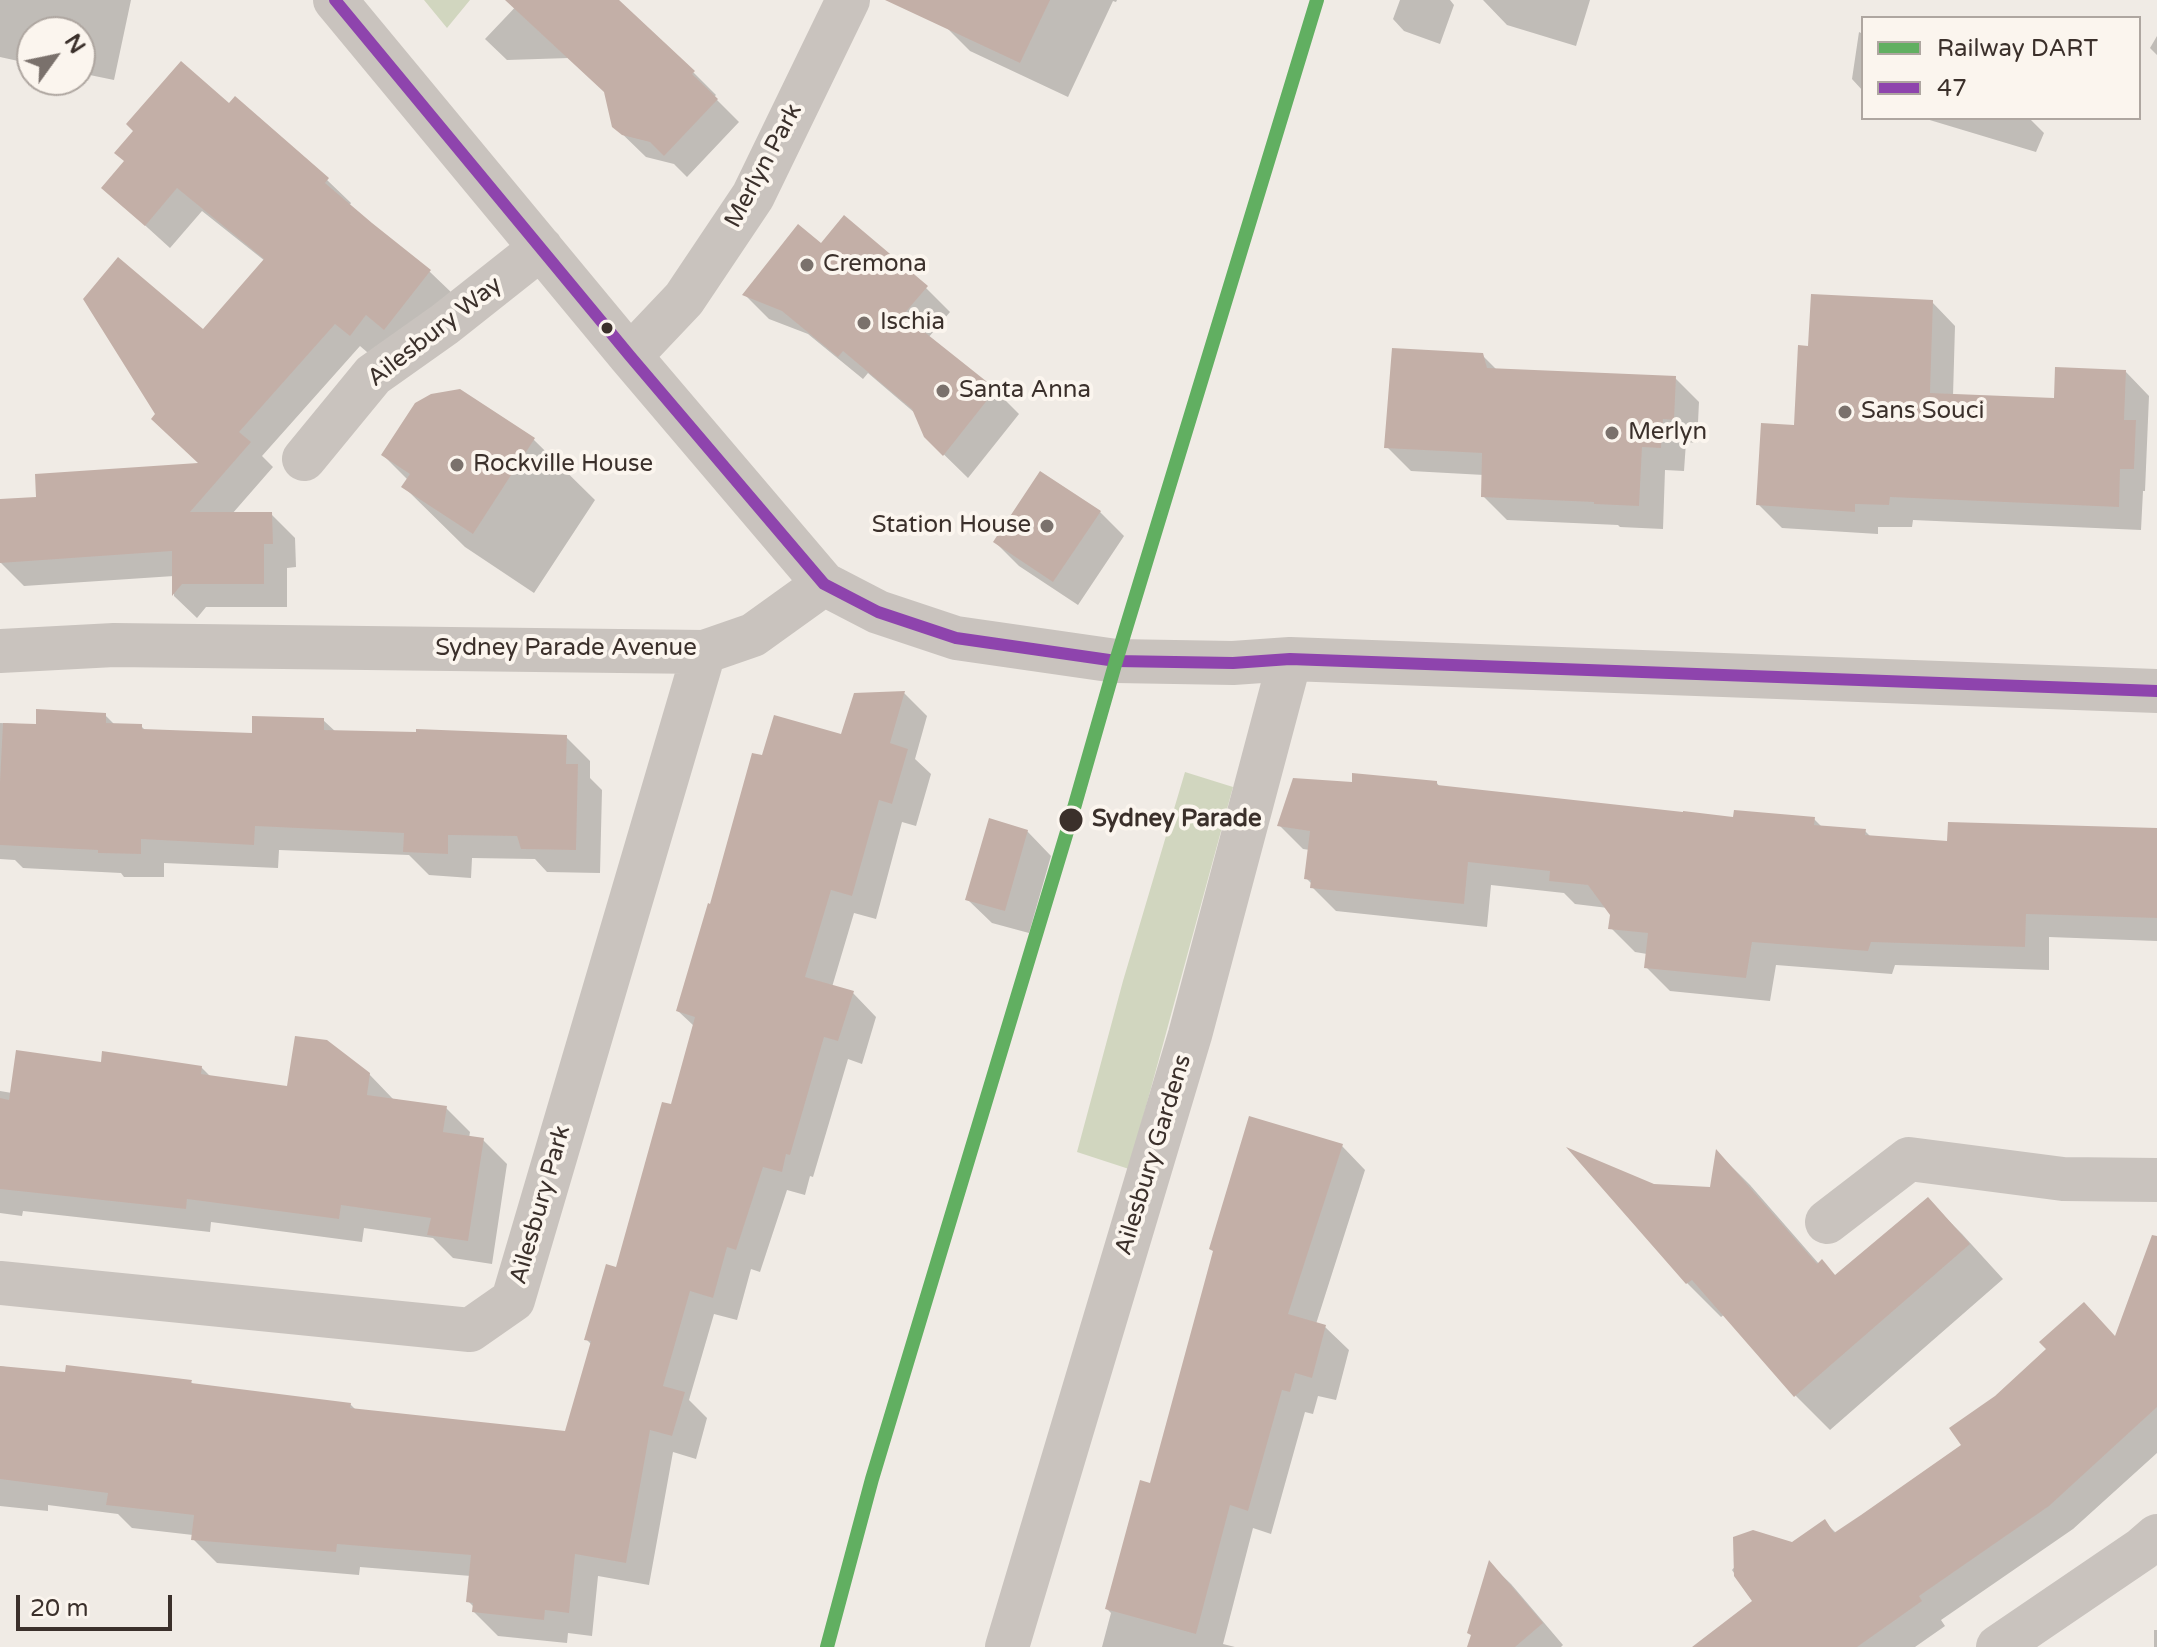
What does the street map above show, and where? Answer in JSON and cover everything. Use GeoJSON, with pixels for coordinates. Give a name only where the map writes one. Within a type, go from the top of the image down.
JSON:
{"type":"FeatureCollection","features":[{"type":"Feature","properties":{"kind":"street"},"geometry":{"type":"LineString","coordinates":[[335,0],[824,584],[878,612],[956,638],[1116,661],[1233,663],[1290,659],[2157,691]]}},
{"type":"Feature","properties":{"kind":"street","name":"Merlyn Park"},"geometry":{"type":"LineString","coordinates":[[630,356],[684,299],[753,196],[848,0]]}},
{"type":"Feature","properties":{"kind":"street","name":"Ailesbury Way"},"geometry":{"type":"LineString","coordinates":[[304,459],[373,375],[445,324],[541,248]]}},
{"type":"Feature","properties":{"kind":"street","name":"Sydney Parade Avenue"},"geometry":{"type":"LineString","coordinates":[[0,651],[114,645],[704,652],[753,635],[824,584]]}},
{"type":"Feature","properties":{"kind":"street","name":"Ailesbury Park"},"geometry":{"type":"LineString","coordinates":[[0,1283],[470,1330],[513,1300],[704,652]]}},
{"type":"Feature","properties":{"kind":"street","name":"Ailesbury Gardens"},"geometry":{"type":"LineString","coordinates":[[1007,1647],[1190,1035],[1290,659]]}},
{"type":"Feature","properties":{"kind":"street"},"geometry":{"type":"LineString","coordinates":[[1827,1222],[1909,1159],[2063,1179],[2157,1180]]}},
{"type":"Feature","properties":{"kind":"street"},"geometry":{"type":"LineString","coordinates":[[1998,1647],[2157,1536]]}},
{"type":"Feature","properties":{"kind":"green space"},"geometry":{"type":"Polygon","coordinates":[[[424,0],[470,0],[447,28],[424,0]]]}},
{"type":"Feature","properties":{"kind":"green space"},"geometry":{"type":"Polygon","coordinates":[[[1185,772],[1233,787],[1129,1169],[1077,1152],[1123,981],[1185,772]]]}},
{"type":"Feature","properties":{"kind":"building"},"geometry":{"type":"Polygon","coordinates":[[[505,0],[619,0],[695,71],[692,74],[718,99],[664,156],[650,142],[622,135],[612,127],[604,92],[505,0]]]}},
{"type":"Feature","properties":{"kind":"building"},"geometry":{"type":"Polygon","coordinates":[[[885,0],[1050,0],[1020,63],[885,0]]]}},
{"type":"Feature","properties":{"kind":"building"},"geometry":{"type":"Polygon","coordinates":[[[181,61],[229,103],[235,96],[329,178],[325,183],[431,270],[384,330],[366,315],[350,336],[335,324],[239,432],[251,442],[190,512],[272,512],[273,544],[264,544],[264,584],[182,584],[172,596],[172,551],[0,563],[0,499],[36,497],[35,474],[198,463],[151,419],[155,414],[83,299],[118,257],[203,329],[264,259],[177,188],[145,226],[101,188],[124,161],[114,153],[133,131],[126,124],[181,61]]]}},
{"type":"Feature","properties":{"kind":"building"},"geometry":{"type":"Polygon","coordinates":[[[844,215],[928,286],[903,315],[996,389],[943,456],[924,437],[912,409],[843,351],[838,357],[782,311],[742,295],[798,224],[821,243],[844,215]]]}},
{"type":"Feature","properties":{"kind":"building"},"geometry":{"type":"Polygon","coordinates":[[[1811,294],[1933,300],[1930,393],[2054,398],[2055,367],[2126,370],[2124,420],[2136,420],[2134,469],[2120,469],[2119,507],[1890,497],[1889,505],[1855,504],[1855,512],[1756,505],[1761,423],[1794,425],[1798,345],[1808,346],[1811,294]]]}},
{"type":"Feature","properties":{"kind":"building"},"geometry":{"type":"Polygon","coordinates":[[[1392,348],[1483,353],[1487,368],[1676,376],[1674,420],[1663,419],[1661,448],[1642,447],[1639,506],[1481,497],[1482,453],[1384,448],[1392,348]]]}},
{"type":"Feature","properties":{"kind":"building","name":"Rockville House"},"geometry":{"type":"Polygon","coordinates":[[[460,389],[535,438],[473,534],[401,487],[410,474],[381,455],[415,403],[431,394],[460,389]]]}},
{"type":"Feature","properties":{"kind":"building","name":"Station House"},"geometry":{"type":"Polygon","coordinates":[[[1040,471],[1101,511],[1053,582],[993,542],[1040,471]]]}},
{"type":"Feature","properties":{"kind":"building"},"geometry":{"type":"Polygon","coordinates":[[[905,691],[890,743],[908,749],[892,804],[879,800],[852,896],[831,890],[805,977],[854,991],[838,1041],[824,1037],[790,1155],[786,1154],[782,1172],[763,1167],[736,1250],[727,1247],[713,1298],[690,1291],[663,1386],[685,1392],[672,1436],[650,1430],[626,1563],[575,1554],[569,1613],[545,1610],[544,1620],[472,1612],[473,1603],[466,1602],[471,1555],[337,1544],[336,1552],[191,1540],[194,1515],[106,1505],[108,1493],[0,1479],[0,1366],[65,1372],[66,1365],[351,1403],[350,1408],[565,1431],[591,1341],[584,1340],[606,1264],[616,1267],[662,1102],[671,1104],[695,1017],[676,1011],[752,753],[762,755],[774,715],[841,734],[854,693],[905,691]]]}},
{"type":"Feature","properties":{"kind":"building"},"geometry":{"type":"Polygon","coordinates":[[[36,709],[106,713],[106,723],[142,724],[142,729],[252,733],[252,716],[324,718],[324,730],[416,732],[416,729],[567,735],[566,764],[578,764],[576,850],[521,849],[517,836],[448,835],[448,854],[403,852],[404,833],[255,826],[254,845],[141,839],[141,854],[0,845],[3,723],[36,724],[36,709]]]}},
{"type":"Feature","properties":{"kind":"building"},"geometry":{"type":"Polygon","coordinates":[[[1352,773],[1733,817],[1734,810],[1815,817],[1814,825],[1866,829],[1865,835],[1947,841],[1948,822],[2157,828],[2157,918],[2026,914],[2025,947],[1871,942],[1868,951],[1752,942],[1746,978],[1644,968],[1648,933],[1608,929],[1610,915],[1588,885],[1549,881],[1550,871],[1468,862],[1464,904],[1310,888],[1311,880],[1304,879],[1310,831],[1277,826],[1293,778],[1352,782],[1352,773]]]}},
{"type":"Feature","properties":{"kind":"building"},"geometry":{"type":"Polygon","coordinates":[[[989,818],[1028,830],[1005,911],[965,900],[989,818]]]}},
{"type":"Feature","properties":{"kind":"building"},"geometry":{"type":"Polygon","coordinates":[[[295,1036],[327,1040],[370,1073],[367,1095],[447,1106],[443,1132],[484,1138],[468,1241],[427,1235],[431,1218],[341,1205],[339,1219],[187,1199],[186,1209],[0,1189],[0,1098],[9,1100],[16,1050],[101,1062],[102,1051],[202,1066],[201,1074],[287,1086],[295,1036]]]}},
{"type":"Feature","properties":{"kind":"building"},"geometry":{"type":"Polygon","coordinates":[[[1249,1116],[1343,1144],[1288,1314],[1326,1325],[1312,1378],[1295,1373],[1290,1392],[1282,1390],[1248,1511],[1230,1505],[1196,1634],[1105,1609],[1140,1480],[1150,1483],[1213,1251],[1209,1249],[1249,1116]]]}},
{"type":"Feature","properties":{"kind":"building"},"geometry":{"type":"Polygon","coordinates":[[[1566,1147],[1654,1184],[1710,1187],[1716,1149],[1817,1264],[1822,1259],[1835,1275],[1928,1197],[1970,1244],[1794,1397],[1692,1280],[1686,1284],[1566,1147]]]}},
{"type":"Feature","properties":{"kind":"building"},"geometry":{"type":"Polygon","coordinates":[[[2152,1235],[2157,1236],[2157,1407],[2049,1506],[1919,1596],[1922,1601],[1857,1647],[1692,1647],[1752,1601],[1734,1576],[1733,1537],[1753,1530],[1792,1542],[1825,1519],[1834,1533],[1861,1515],[1961,1445],[1949,1428],[1995,1396],[2046,1349],[2039,1342],[2084,1302],[2115,1336],[2152,1235]]]}},
{"type":"Feature","properties":{"kind":"building"},"geometry":{"type":"Polygon","coordinates":[[[1489,1560],[1543,1623],[1515,1647],[1467,1647],[1471,1635],[1467,1633],[1489,1560]]]}},
{"type":"Feature","properties":{"kind":"rail line","name":"DART"},"geometry":{"type":"LineString","coordinates":[[827,1647],[872,1479],[1317,0]]}},
{"type":"Feature","properties":{"kind":"transit line","name":"47"},"geometry":{"type":"LineString","coordinates":[[335,0],[824,584],[878,612],[956,638],[1116,661],[1233,663],[1290,659],[2157,691]]}},
{"type":"Feature","properties":{"kind":"place","name":"Cremona"},"geometry":{"type":"Point","coordinates":[807,265]}},
{"type":"Feature","properties":{"kind":"place","name":"Ischia"},"geometry":{"type":"Point","coordinates":[864,323]}},
{"type":"Feature","properties":{"kind":"place","name":"Santa Anna"},"geometry":{"type":"Point","coordinates":[943,391]}},
{"type":"Feature","properties":{"kind":"place","name":"Sans Souci"},"geometry":{"type":"Point","coordinates":[1845,412]}},
{"type":"Feature","properties":{"kind":"place","name":"Merlyn"},"geometry":{"type":"Point","coordinates":[1612,433]}},
{"type":"Feature","properties":{"kind":"place","name":"Rockville House"},"geometry":{"type":"Point","coordinates":[457,465]}},
{"type":"Feature","properties":{"kind":"place","name":"Station House"},"geometry":{"type":"Point","coordinates":[1047,526]}},
{"type":"Feature","properties":{"kind":"place","name":"Sydney Parade"},"geometry":{"type":"Point","coordinates":[1071,820]}}]}
